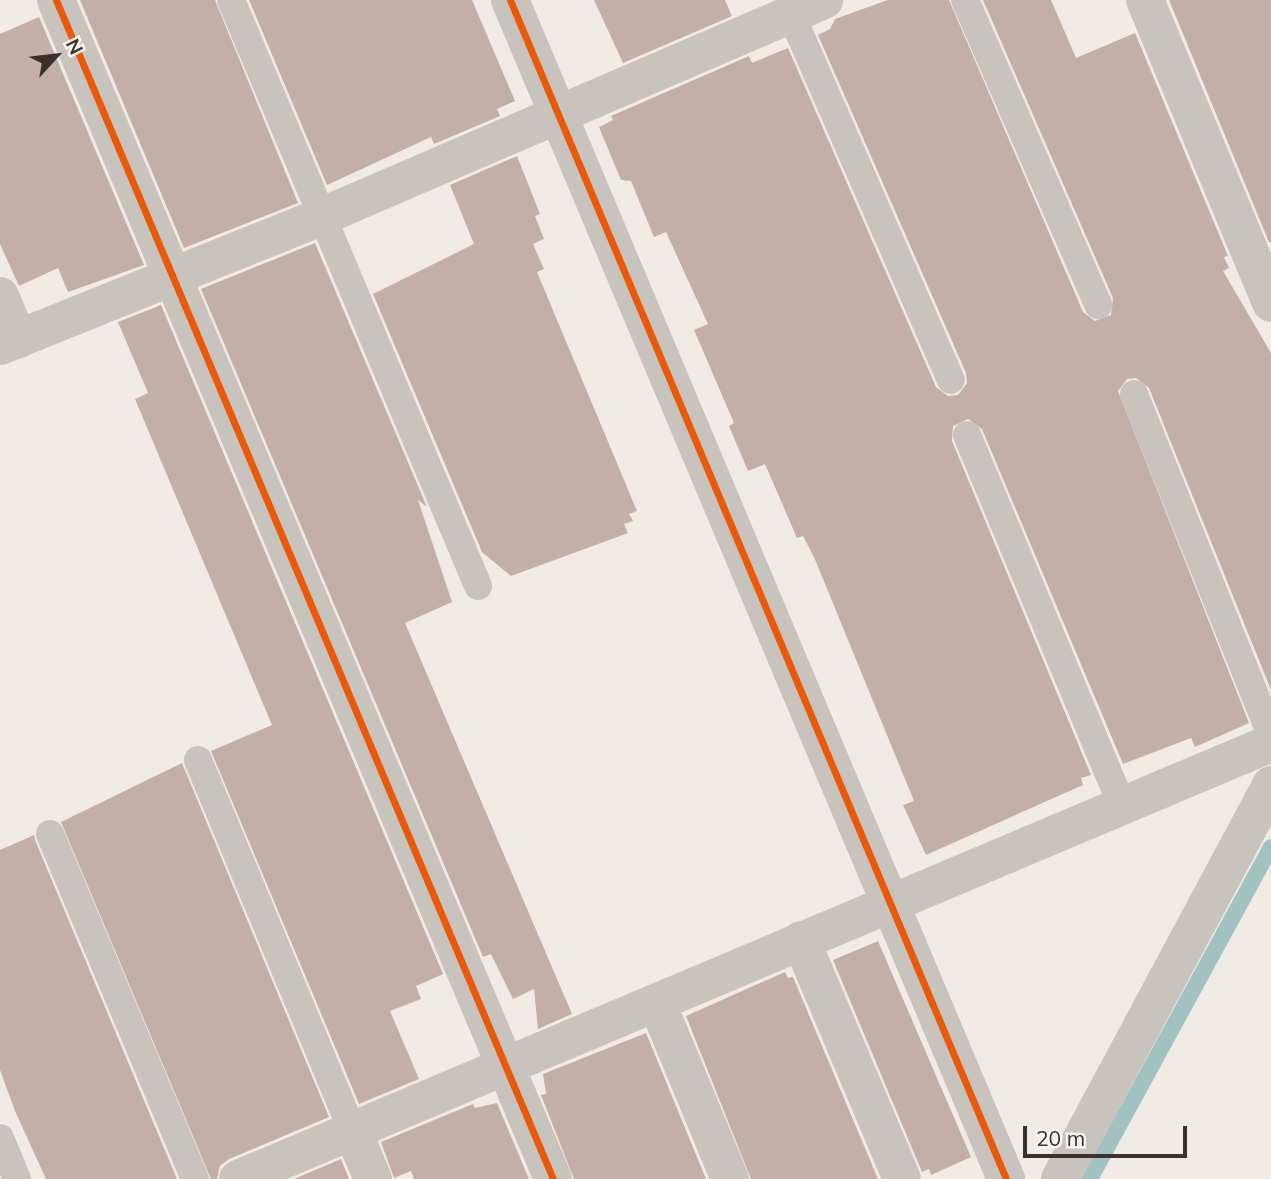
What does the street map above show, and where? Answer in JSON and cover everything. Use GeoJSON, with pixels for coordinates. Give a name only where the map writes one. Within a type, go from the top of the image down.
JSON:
{"type":"FeatureCollection","features":[{"type":"Feature","properties":{"kind":"street"},"geometry":{"type":"LineString","coordinates":[[56,0],[553,1179]]}},
{"type":"Feature","properties":{"kind":"street"},"geometry":{"type":"LineString","coordinates":[[510,0],[1006,1179]]}},
{"type":"Feature","properties":{"kind":"street"},"geometry":{"type":"LineString","coordinates":[[1145,0],[1271,303]]}},
{"type":"Feature","properties":{"kind":"street"},"geometry":{"type":"LineString","coordinates":[[0,296],[9,342],[323,216],[556,113],[807,7]]}},
{"type":"Feature","properties":{"kind":"street"},"geometry":{"type":"LineString","coordinates":[[238,1179],[1271,743]]}},
{"type":"Feature","properties":{"kind":"street"},"geometry":{"type":"LineString","coordinates":[[1060,1179],[1271,785]]}},
{"type":"Feature","properties":{"kind":"street"},"geometry":{"type":"LineString","coordinates":[[801,940],[902,1179]]}},
{"type":"Feature","properties":{"kind":"street"},"geometry":{"type":"LineString","coordinates":[[657,1003],[730,1179]]}},
{"type":"Feature","properties":{"kind":"street"},"geometry":{"type":"LineString","coordinates":[[353,1132],[373,1179]]}},
{"type":"Feature","properties":{"kind":"lane"},"geometry":{"type":"LineString","coordinates":[[231,0],[478,586]]}},
{"type":"Feature","properties":{"kind":"lane"},"geometry":{"type":"LineString","coordinates":[[965,0],[1098,305]]}},
{"type":"Feature","properties":{"kind":"lane"},"geometry":{"type":"LineString","coordinates":[[807,7],[951,380]]}},
{"type":"Feature","properties":{"kind":"lane"},"geometry":{"type":"LineString","coordinates":[[1134,394],[1271,734]]}},
{"type":"Feature","properties":{"kind":"lane"},"geometry":{"type":"LineString","coordinates":[[967,435],[1122,805]]}},
{"type":"Feature","properties":{"kind":"lane"},"geometry":{"type":"LineString","coordinates":[[198,760],[353,1132]]}},
{"type":"Feature","properties":{"kind":"lane"},"geometry":{"type":"LineString","coordinates":[[50,834],[195,1179]]}},
{"type":"Feature","properties":{"kind":"lane"},"geometry":{"type":"LineString","coordinates":[[0,1138],[17,1179]]}},
{"type":"Feature","properties":{"kind":"building"},"geometry":{"type":"Polygon","coordinates":[[[80,0],[215,0],[298,203],[184,248],[80,0]]]}},
{"type":"Feature","properties":{"kind":"building"},"geometry":{"type":"Polygon","coordinates":[[[249,0],[472,0],[515,101],[497,109],[500,116],[434,144],[431,137],[327,185],[249,0]]]}},
{"type":"Feature","properties":{"kind":"building"},"geometry":{"type":"Polygon","coordinates":[[[594,0],[725,0],[732,16],[623,63],[594,0]]]}},
{"type":"Feature","properties":{"kind":"building"},"geometry":{"type":"Polygon","coordinates":[[[888,0],[949,0],[1083,312],[1095,321],[1111,315],[1113,298],[983,0],[1051,0],[1076,58],[1135,33],[1228,256],[1224,257],[1229,268],[1223,271],[1271,353],[1271,690],[1149,388],[1136,378],[1127,379],[1118,391],[1249,723],[1195,747],[1191,738],[1123,764],[982,429],[968,419],[953,426],[952,441],[1091,775],[1081,778],[1083,785],[926,855],[903,805],[914,801],[814,557],[803,536],[797,538],[765,464],[748,471],[729,426],[734,423],[694,330],[708,324],[666,232],[654,237],[631,181],[621,180],[599,127],[613,120],[611,116],[749,56],[752,63],[788,48],[936,387],[948,396],[958,395],[967,383],[966,373],[818,35],[830,29],[835,19],[888,0]]]}},
{"type":"Feature","properties":{"kind":"building"},"geometry":{"type":"Polygon","coordinates":[[[1169,0],[1271,0],[1271,242],[1269,242],[1169,0]]]}},
{"type":"Feature","properties":{"kind":"building"},"geometry":{"type":"Polygon","coordinates":[[[39,17],[144,265],[68,292],[58,268],[19,286],[0,244],[0,34],[39,17]]]}},
{"type":"Feature","properties":{"kind":"building"},"geometry":{"type":"Polygon","coordinates":[[[517,156],[540,214],[535,216],[544,239],[533,244],[544,269],[537,272],[637,511],[629,514],[633,521],[624,524],[628,533],[511,576],[482,552],[373,294],[474,244],[450,185],[517,156]]]}},
{"type":"Feature","properties":{"kind":"building"},"geometry":{"type":"Polygon","coordinates":[[[315,243],[427,507],[418,500],[452,602],[405,623],[572,1014],[538,1029],[534,989],[513,999],[491,954],[483,957],[201,289],[315,243]]]}},
{"type":"Feature","properties":{"kind":"building"},"geometry":{"type":"Polygon","coordinates":[[[161,305],[443,974],[416,986],[421,999],[390,1011],[419,1079],[359,1104],[211,751],[272,725],[135,399],[148,393],[118,322],[161,305]]]}},
{"type":"Feature","properties":{"kind":"building"},"geometry":{"type":"Polygon","coordinates":[[[182,763],[329,1117],[229,1159],[220,1166],[217,1179],[211,1179],[61,822],[182,763]]]}},
{"type":"Feature","properties":{"kind":"building"},"geometry":{"type":"Polygon","coordinates":[[[34,835],[177,1179],[46,1179],[15,1111],[0,1070],[0,850],[34,835]]]}},
{"type":"Feature","properties":{"kind":"building"},"geometry":{"type":"Polygon","coordinates":[[[878,941],[971,1157],[931,1175],[929,1169],[922,1172],[833,960],[878,941]]]}},
{"type":"Feature","properties":{"kind":"building"},"geometry":{"type":"Polygon","coordinates":[[[785,972],[788,978],[793,977],[878,1179],[751,1179],[686,1016],[785,972]]]}},
{"type":"Feature","properties":{"kind":"building"},"geometry":{"type":"Polygon","coordinates":[[[646,1033],[706,1179],[574,1179],[541,1095],[546,1094],[543,1074],[646,1033]]]}},
{"type":"Feature","properties":{"kind":"building"},"geometry":{"type":"Polygon","coordinates":[[[497,1103],[529,1179],[414,1179],[411,1171],[394,1178],[381,1142],[473,1104],[475,1108],[497,1103]]]}},
{"type":"Feature","properties":{"kind":"building"},"geometry":{"type":"Polygon","coordinates":[[[341,1159],[349,1179],[294,1179],[341,1159]]]}},
{"type":"Feature","properties":{"kind":"waterway"},"geometry":{"type":"LineString","coordinates":[[1090,1179],[1271,847]]}},
{"type":"Feature","properties":{"kind":"cycle path"},"geometry":{"type":"LineString","coordinates":[[56,0],[553,1179]]}},
{"type":"Feature","properties":{"kind":"cycle path"},"geometry":{"type":"LineString","coordinates":[[510,0],[1006,1179]]}}]}
